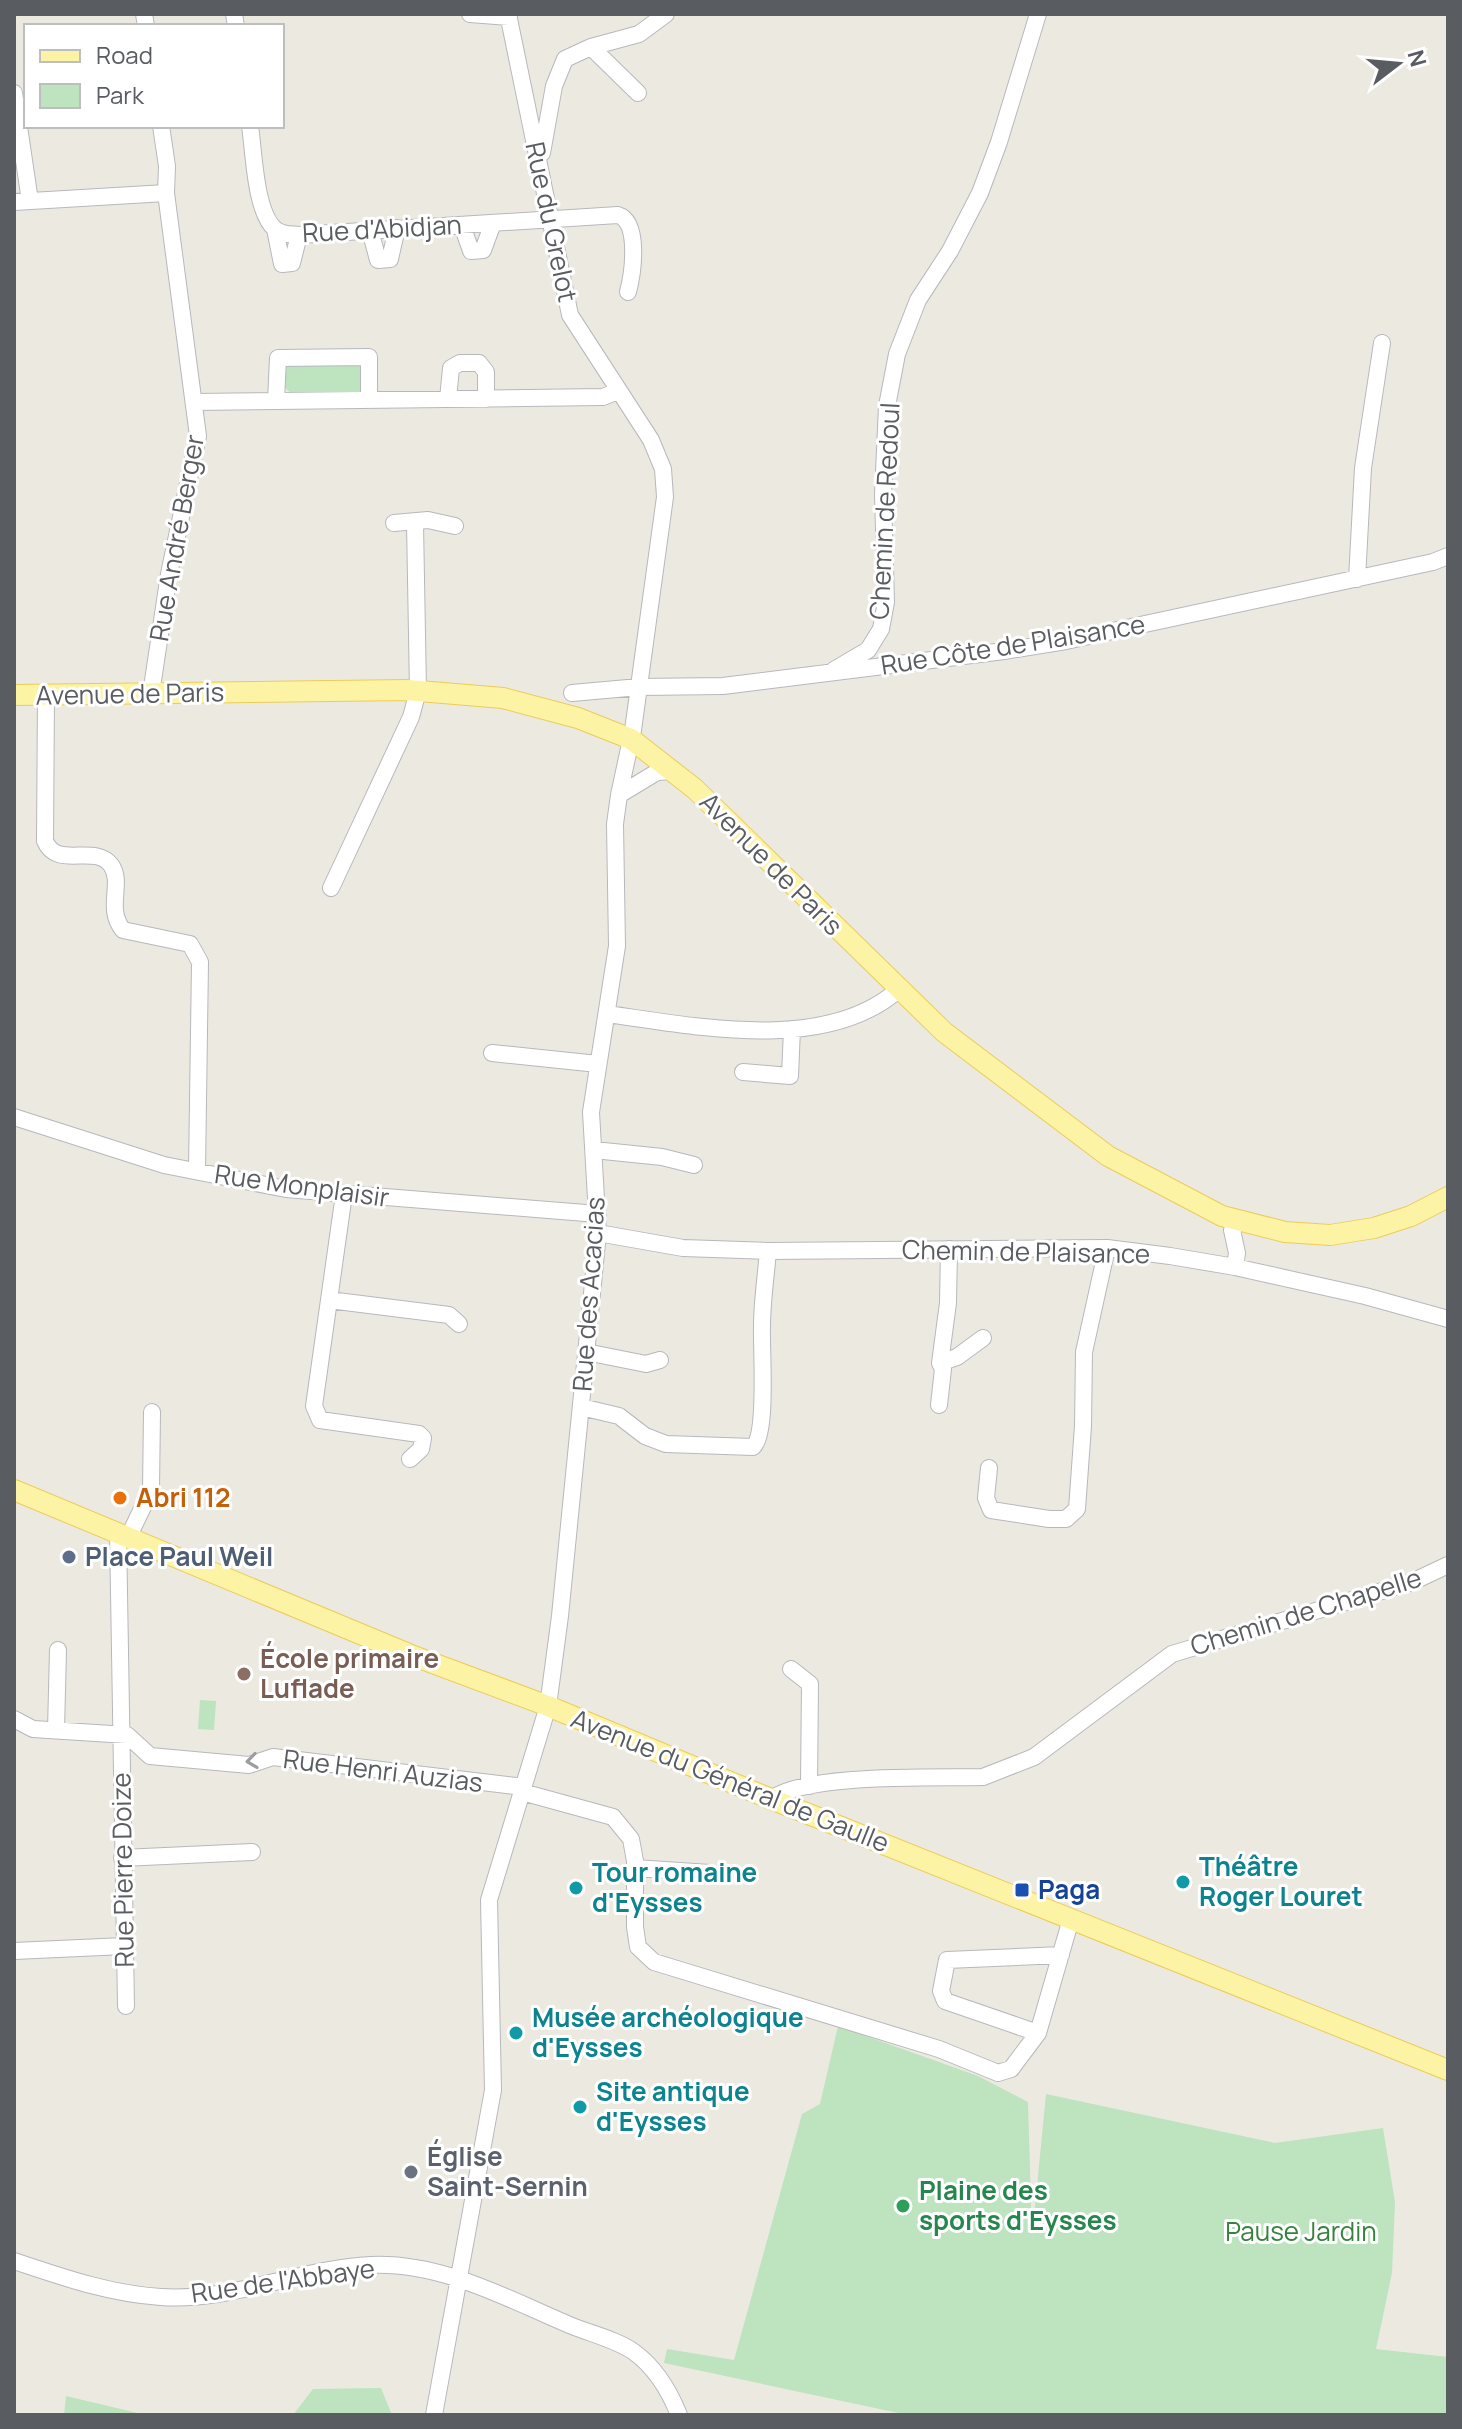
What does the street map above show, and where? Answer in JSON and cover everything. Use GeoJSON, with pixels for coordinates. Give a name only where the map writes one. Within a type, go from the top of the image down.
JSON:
{"type":"FeatureCollection","features":[{"type":"Feature","properties":{"kind":"main road","name":"Avenue de Paris"},"geometry":{"type":"LineString","coordinates":[[14,695],[418,691],[503,698],[545,707],[631,739],[673,771],[944,1032],[982,1064],[1108,1156],[1222,1216],[1285,1232],[1330,1235],[1374,1228],[1411,1216],[1448,1197]]}},
{"type":"Feature","properties":{"kind":"main road","name":"Avenue du Général de Gaulle"},"geometry":{"type":"LineString","coordinates":[[14,1490],[411,1655],[548,1706],[771,1799],[1448,2070]]}},
{"type":"Feature","properties":{"kind":"street"},"geometry":{"type":"LineString","coordinates":[[470,14],[509,15]]}},
{"type":"Feature","properties":{"kind":"street"},"geometry":{"type":"LineString","coordinates":[[540,171],[544,130],[554,86],[565,59],[591,47],[639,34],[666,14]]}},
{"type":"Feature","properties":{"kind":"street","name":"Chemin de Redoul"},"geometry":{"type":"LineString","coordinates":[[826,674],[868,650],[881,629],[886,602],[883,494],[887,406],[897,354],[918,300],[950,251],[980,193],[1038,14]]}},
{"type":"Feature","properties":{"kind":"street","name":"Rue du Grelot"},"geometry":{"type":"LineString","coordinates":[[509,15],[570,315],[658,454],[665,484],[631,739]]}},
{"type":"Feature","properties":{"kind":"street"},"geometry":{"type":"LineString","coordinates":[[591,47],[638,93]]}},
{"type":"Feature","properties":{"kind":"street"},"geometry":{"type":"LineString","coordinates":[[14,93],[22,202],[166,193]]}},
{"type":"Feature","properties":{"kind":"street","name":"Rue André Berger"},"geometry":{"type":"LineString","coordinates":[[151,694],[169,574],[198,436],[166,193],[167,166],[161,128]]}},
{"type":"Feature","properties":{"kind":"street","name":"Rue d'Abidjan"},"geometry":{"type":"LineString","coordinates":[[250,128],[262,210],[275,229],[286,234],[618,215],[625,217],[632,229],[628,292]]}},
{"type":"Feature","properties":{"kind":"street"},"geometry":{"type":"LineString","coordinates":[[462,225],[471,251],[483,250],[493,223]]}},
{"type":"Feature","properties":{"kind":"street"},"geometry":{"type":"LineString","coordinates":[[370,230],[378,260],[390,259],[397,228]]}},
{"type":"Feature","properties":{"kind":"street"},"geometry":{"type":"LineString","coordinates":[[275,229],[282,264],[292,263],[299,235]]}},
{"type":"Feature","properties":{"kind":"street"},"geometry":{"type":"LineString","coordinates":[[1357,579],[1363,468],[1382,343]]}},
{"type":"Feature","properties":{"kind":"street"},"geometry":{"type":"LineString","coordinates":[[276,401],[278,358],[369,357],[369,400]]}},
{"type":"Feature","properties":{"kind":"street"},"geometry":{"type":"LineString","coordinates":[[448,399],[451,368],[460,363],[479,363],[486,372],[486,399]]}},
{"type":"Feature","properties":{"kind":"street"},"geometry":{"type":"LineString","coordinates":[[194,402],[603,397],[618,391]]}},
{"type":"Feature","properties":{"kind":"street"},"geometry":{"type":"LineString","coordinates":[[394,523],[428,520],[455,526]]}},
{"type":"Feature","properties":{"kind":"street"},"geometry":{"type":"LineString","coordinates":[[331,888],[411,717],[418,691],[415,523]]}},
{"type":"Feature","properties":{"kind":"street","name":"Rue Côte de Plaisance"},"geometry":{"type":"LineString","coordinates":[[572,693],[638,694],[723,686],[1066,641],[1357,579],[1448,556]]}},
{"type":"Feature","properties":{"kind":"street"},"geometry":{"type":"LineString","coordinates":[[602,727],[626,717],[638,694]]}},
{"type":"Feature","properties":{"kind":"street"},"geometry":{"type":"LineString","coordinates":[[46,695],[45,841],[49,849],[57,855],[104,859],[115,874],[114,912],[123,930],[190,944],[200,962],[197,1171]]}},
{"type":"Feature","properties":{"kind":"street","name":"Rue des Acacias"},"geometry":{"type":"LineString","coordinates":[[434,2415],[493,2090],[489,1900],[548,1706],[560,1616],[598,1233],[591,1112],[617,946],[615,824],[631,739]]}},
{"type":"Feature","properties":{"kind":"street"},"geometry":{"type":"LineString","coordinates":[[619,795],[657,772],[673,771]]}},
{"type":"Feature","properties":{"kind":"street"},"geometry":{"type":"LineString","coordinates":[[607,1014],[737,1029],[792,1029],[861,1015],[883,1003],[899,989]]}},
{"type":"Feature","properties":{"kind":"street"},"geometry":{"type":"LineString","coordinates":[[743,1072],[790,1076],[792,1029]]}},
{"type":"Feature","properties":{"kind":"street"},"geometry":{"type":"LineString","coordinates":[[492,1053],[598,1064]]}},
{"type":"Feature","properties":{"kind":"street","name":"Rue Monplaisir"},"geometry":{"type":"LineString","coordinates":[[14,1117],[164,1165],[286,1189],[598,1214]]}},
{"type":"Feature","properties":{"kind":"street"},"geometry":{"type":"LineString","coordinates":[[594,1150],[662,1157],[694,1165]]}},
{"type":"Feature","properties":{"kind":"street"},"geometry":{"type":"LineString","coordinates":[[344,1194],[314,1406],[320,1420],[419,1434],[423,1443],[410,1459]]}},
{"type":"Feature","properties":{"kind":"street"},"geometry":{"type":"LineString","coordinates":[[1235,1267],[1237,1253],[1232,1230],[1238,1222]]}},
{"type":"Feature","properties":{"kind":"street","name":"Chemin de Plaisance"},"geometry":{"type":"LineString","coordinates":[[598,1233],[683,1248],[768,1251],[1107,1248],[1235,1267],[1365,1296],[1448,1319]]}},
{"type":"Feature","properties":{"kind":"street"},"geometry":{"type":"LineString","coordinates":[[989,1468],[986,1498],[991,1510],[1066,1519],[1077,1509],[1084,1352],[1107,1248]]}},
{"type":"Feature","properties":{"kind":"street"},"geometry":{"type":"LineString","coordinates":[[939,1405],[943,1369],[940,1363],[948,1303],[949,1249]]}},
{"type":"Feature","properties":{"kind":"street"},"geometry":{"type":"LineString","coordinates":[[581,1407],[619,1416],[645,1436],[666,1444],[753,1447],[757,1443],[761,1423],[762,1325],[768,1251]]}},
{"type":"Feature","properties":{"kind":"street"},"geometry":{"type":"LineString","coordinates":[[329,1300],[449,1315],[459,1324]]}},
{"type":"Feature","properties":{"kind":"street"},"geometry":{"type":"LineString","coordinates":[[940,1363],[957,1357],[983,1338]]}},
{"type":"Feature","properties":{"kind":"street"},"geometry":{"type":"LineString","coordinates":[[586,1352],[646,1364],[660,1360]]}},
{"type":"Feature","properties":{"kind":"street"},"geometry":{"type":"LineString","coordinates":[[123,1536],[151,1490],[152,1412]]}},
{"type":"Feature","properties":{"kind":"street","name":"Rue Pierre Doize"},"geometry":{"type":"LineString","coordinates":[[123,1536],[119,1735],[126,2006]]}},
{"type":"Feature","properties":{"kind":"street","name":"Chemin de Chapelle"},"geometry":{"type":"LineString","coordinates":[[771,1799],[780,1793],[830,1781],[983,1777],[1007,1769],[1034,1757],[1172,1654],[1412,1582],[1448,1565]]}},
{"type":"Feature","properties":{"kind":"street"},"geometry":{"type":"LineString","coordinates":[[56,1730],[58,1650]]}},
{"type":"Feature","properties":{"kind":"street"},"geometry":{"type":"LineString","coordinates":[[791,1669],[810,1684],[809,1786]]}},
{"type":"Feature","properties":{"kind":"street","name":"Rue Henri Auzias"},"geometry":{"type":"LineString","coordinates":[[14,1719],[33,1729],[127,1735],[150,1756],[249,1765],[273,1757],[523,1790],[613,1817],[631,1839],[638,1947],[654,1962],[939,2049],[998,2073],[1011,2069],[1038,2033]]}},
{"type":"Feature","properties":{"kind":"street"},"geometry":{"type":"LineString","coordinates":[[122,1858],[252,1852]]}},
{"type":"Feature","properties":{"kind":"street"},"geometry":{"type":"LineString","coordinates":[[635,1868],[710,1873]]}},
{"type":"Feature","properties":{"kind":"street"},"geometry":{"type":"LineString","coordinates":[[1061,1955],[947,1960],[941,1991],[945,2001],[1038,2033],[1061,1955],[1071,1919]]}},
{"type":"Feature","properties":{"kind":"street"},"geometry":{"type":"LineString","coordinates":[[14,1951],[124,1946]]}},
{"type":"Feature","properties":{"kind":"street","name":"Rue de l'Abbaye"},"geometry":{"type":"LineString","coordinates":[[14,2261],[87,2286],[162,2297],[216,2293],[341,2268],[374,2265],[424,2268],[633,2351],[667,2385],[679,2415]]}},
{"type":"Feature","properties":{"kind":"green space"},"geometry":{"type":"Polygon","coordinates":[[[287,364],[359,364],[364,369],[365,387],[357,394],[292,394],[282,385],[282,371],[287,364]]]}},
{"type":"Feature","properties":{"kind":"green space"},"geometry":{"type":"Polygon","coordinates":[[[200,1700],[216,1701],[214,1730],[198,1729],[200,1700]]]}},
{"type":"Feature","properties":{"kind":"green space","name":"Plaine des sports d'Eysses"},"geometry":{"type":"Polygon","coordinates":[[[838,2026],[978,2076],[1028,2102],[1032,2237],[1046,2094],[1275,2143],[1383,2128],[1395,2202],[1392,2273],[1376,2349],[1448,2357],[1446,2415],[908,2415],[664,2363],[667,2349],[734,2360],[802,2114],[820,2104],[838,2026]]]}},
{"type":"Feature","properties":{"kind":"green space"},"geometry":{"type":"Polygon","coordinates":[[[381,2388],[392,2415],[293,2415],[313,2389],[381,2388]]]}},
{"type":"Feature","properties":{"kind":"green space"},"geometry":{"type":"Polygon","coordinates":[[[66,2396],[146,2415],[64,2415],[66,2396]]]}},
{"type":"Feature","properties":{"kind":"place","name":"Abri 112"},"geometry":{"type":"Point","coordinates":[120,1498]}},
{"type":"Feature","properties":{"kind":"place","name":"Place Paul Weil"},"geometry":{"type":"Point","coordinates":[69,1557]}},
{"type":"Feature","properties":{"kind":"place","name":"École primaire Luflade"},"geometry":{"type":"Point","coordinates":[244,1674]}},
{"type":"Feature","properties":{"kind":"place","name":"Théâtre Roger Louret"},"geometry":{"type":"Point","coordinates":[1183,1882]}},
{"type":"Feature","properties":{"kind":"place","name":"Tour romaine d'Eysses"},"geometry":{"type":"Point","coordinates":[576,1888]}},
{"type":"Feature","properties":{"kind":"place","name":"Paga"},"geometry":{"type":"Point","coordinates":[1022,1890]}},
{"type":"Feature","properties":{"kind":"place","name":"Musée archéologique d'Eysses"},"geometry":{"type":"Point","coordinates":[516,2033]}},
{"type":"Feature","properties":{"kind":"place","name":"Site antique d'Eysses"},"geometry":{"type":"Point","coordinates":[580,2107]}},
{"type":"Feature","properties":{"kind":"place","name":"Église Saint-Sernin"},"geometry":{"type":"Point","coordinates":[411,2172]}},
{"type":"Feature","properties":{"kind":"place","name":"Plaine des sports d'Eysses"},"geometry":{"type":"Point","coordinates":[903,2206]}},
{"type":"Feature","properties":{"kind":"park label","name":"Pause Jardin"},"geometry":{"type":"Point","coordinates":[1301,2232]}}]}
